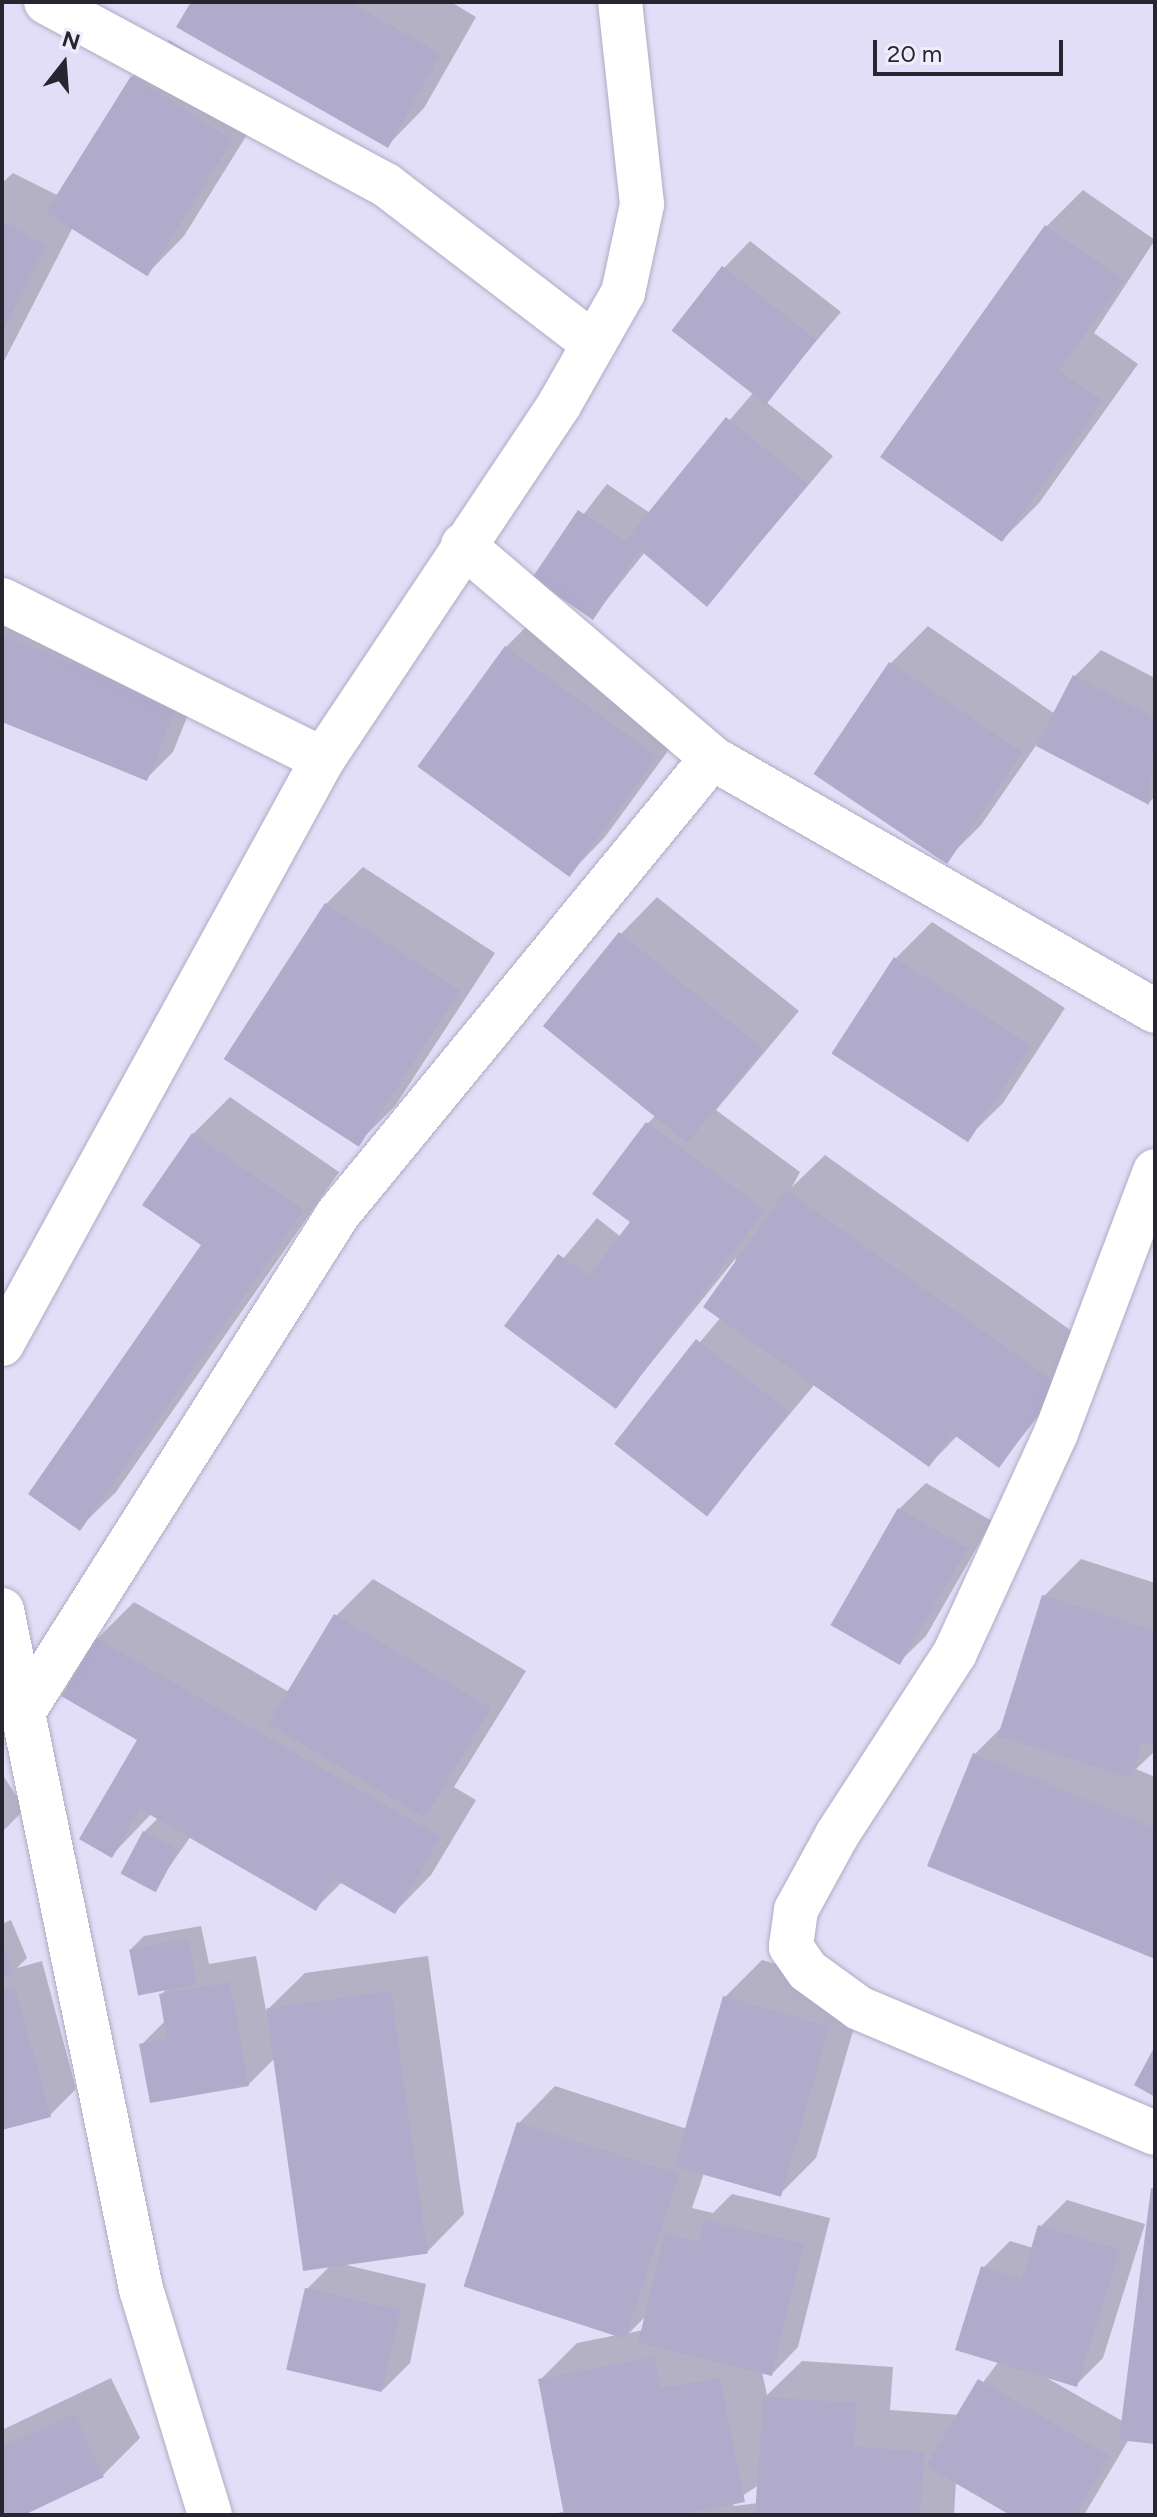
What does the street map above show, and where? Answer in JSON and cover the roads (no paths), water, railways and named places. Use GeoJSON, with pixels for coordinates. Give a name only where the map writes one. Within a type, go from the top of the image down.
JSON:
{"type":"FeatureCollection","features":[{"type":"Feature","properties":{"kind":"street"},"geometry":{"type":"LineString","coordinates":[[46,2],[386,185],[593,343]]}},
{"type":"Feature","properties":{"kind":"street"},"geometry":{"type":"LineString","coordinates":[[2,1344],[323,759],[623,293],[642,204],[620,2]]}},
{"type":"Feature","properties":{"kind":"street"},"geometry":{"type":"LineString","coordinates":[[463,545],[712,758],[1155,1011]]}},
{"type":"Feature","properties":{"kind":"street"},"geometry":{"type":"LineString","coordinates":[[2,600],[323,759]]}},
{"type":"Feature","properties":{"kind":"street"},"geometry":{"type":"LineString","coordinates":[[25,1709],[338,1214],[712,758]]}},
{"type":"Feature","properties":{"kind":"street"},"geometry":{"type":"LineString","coordinates":[[1155,1171],[1056,1433],[961,1640],[796,1910],[791,1947],[808,1971],[859,2008],[1155,2133]]}},
{"type":"Feature","properties":{"kind":"street"},"geometry":{"type":"LineString","coordinates":[[2,1610],[25,1709],[141,2289],[210,2515]]}}]}
